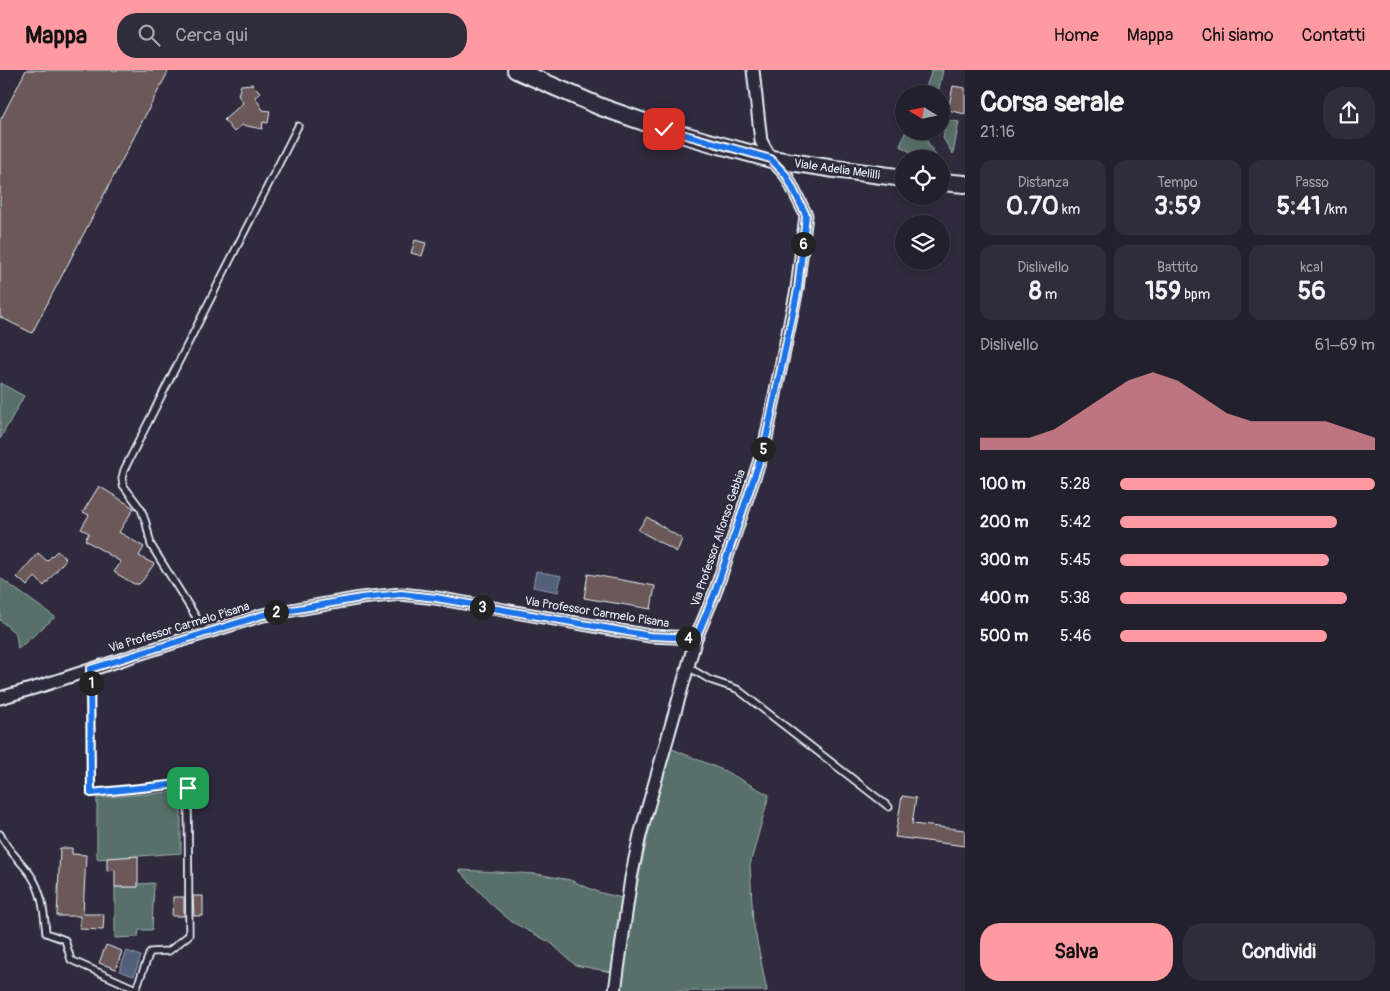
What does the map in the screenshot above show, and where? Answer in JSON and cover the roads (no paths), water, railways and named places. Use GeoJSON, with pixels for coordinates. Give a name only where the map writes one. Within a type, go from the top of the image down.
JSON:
{"type":"FeatureCollection","features":[{"type":"Feature","properties":{"kind":"street","name":"Viale Adelia Melilli"},"geometry":{"type":"LineString","coordinates":[[516,70],[619,114],[712,143],[771,159],[895,177]]}},
{"type":"Feature","properties":{"kind":"street","name":"Via Professor Alfonso Gebbia"},"geometry":{"type":"LineString","coordinates":[[615,991],[631,878],[640,836],[696,638],[714,595],[764,448],[798,289],[806,215],[786,175],[771,159],[761,141],[753,70]]}},
{"type":"Feature","properties":{"kind":"street"},"geometry":{"type":"LineString","coordinates":[[950,183],[965,184]]}},
{"type":"Feature","properties":{"kind":"street","name":"Via Professor Carmelo Pisana"},"geometry":{"type":"LineString","coordinates":[[0,698],[263,615],[361,598],[401,594],[446,600],[650,636],[696,638]]}},
{"type":"Feature","properties":{"kind":"lane"},"geometry":{"type":"LineString","coordinates":[[206,633],[151,545],[141,509],[126,491],[122,478],[124,470],[298,126]]}},
{"type":"Feature","properties":{"kind":"lane"},"geometry":{"type":"LineString","coordinates":[[688,667],[710,680],[737,689],[889,807]]}},
{"type":"Feature","properties":{"kind":"lane"},"geometry":{"type":"LineString","coordinates":[[0,834],[4,844],[31,875],[43,900],[46,933],[66,940],[71,960],[136,989],[150,952],[169,951],[189,935],[188,788],[180,784],[91,793],[90,669]]}},
{"type":"Feature","properties":{"kind":"water"},"geometry":{"type":"Polygon","coordinates":[[[536,571],[561,576],[558,592],[533,587],[536,571]]]}},
{"type":"Feature","properties":{"kind":"water"},"geometry":{"type":"Polygon","coordinates":[[[127,951],[141,956],[134,976],[119,971],[127,951]]]}}]}
